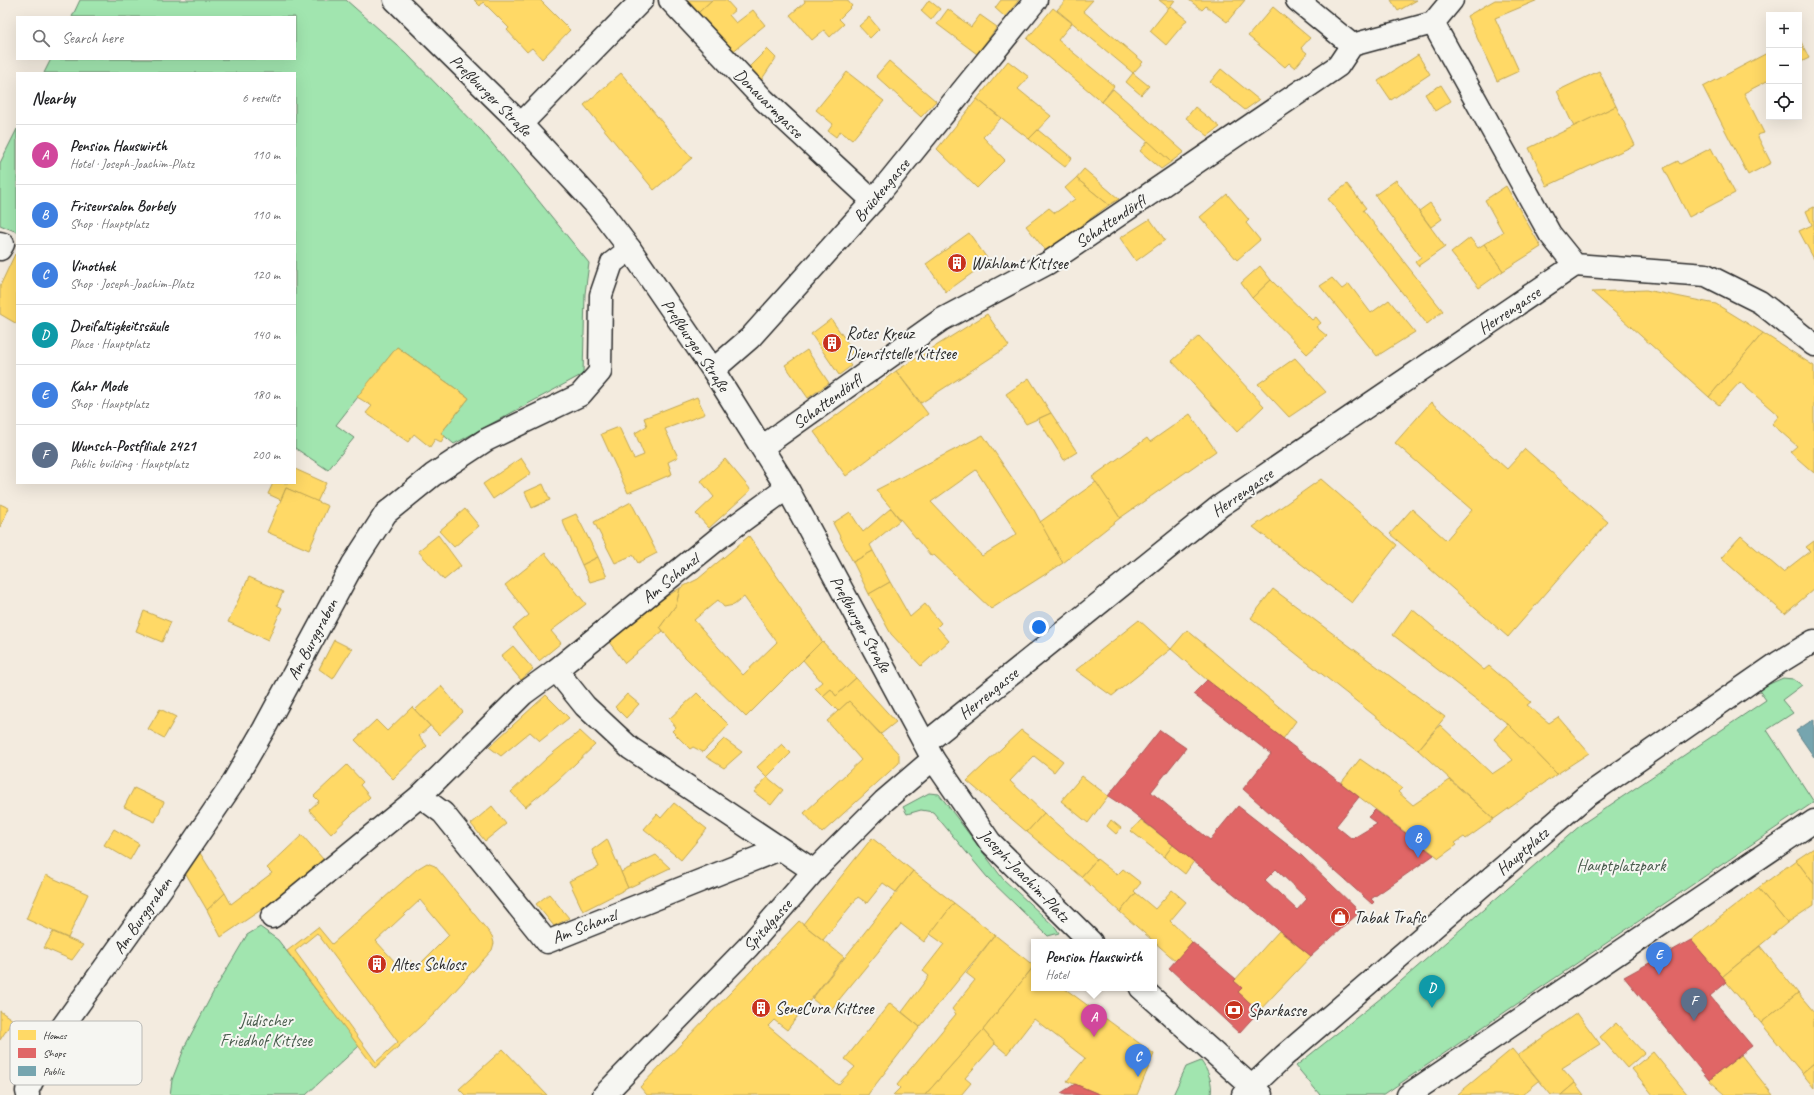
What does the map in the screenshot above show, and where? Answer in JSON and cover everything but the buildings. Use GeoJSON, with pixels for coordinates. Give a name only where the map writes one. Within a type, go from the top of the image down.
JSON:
{"type":"FeatureCollection","features":[{"type":"Feature","properties":{"kind":"street","name":"Preßburger Straße"},"geometry":{"type":"LineString","coordinates":[[395,0],[521,124],[598,206],[630,249],[713,370],[787,488],[929,751]]}},
{"type":"Feature","properties":{"kind":"street"},"geometry":{"type":"LineString","coordinates":[[521,124],[642,0]]}},
{"type":"Feature","properties":{"kind":"street","name":"Donauarmgasse"},"geometry":{"type":"LineString","coordinates":[[670,0],[764,100],[873,201]]}},
{"type":"Feature","properties":{"kind":"street","name":"Brückengasse"},"geometry":{"type":"LineString","coordinates":[[713,370],[750,338],[873,201],[1036,0]]}},
{"type":"Feature","properties":{"kind":"street"},"geometry":{"type":"LineString","coordinates":[[1297,0],[1352,45],[1433,23],[1452,0]]}},
{"type":"Feature","properties":{"kind":"street"},"geometry":{"type":"LineString","coordinates":[[1433,23],[1550,234],[1575,265],[1706,275],[1760,302],[1814,345]]}},
{"type":"Feature","properties":{"kind":"street","name":"Schattendörfl"},"geometry":{"type":"LineString","coordinates":[[762,447],[940,320],[1048,263],[1338,66],[1352,45]]}},
{"type":"Feature","properties":{"kind":"street"},"geometry":{"type":"LineString","coordinates":[[0,243],[2,244],[0,249]]}},
{"type":"Feature","properties":{"kind":"street","name":"Am Burggraben"},"geometry":{"type":"LineString","coordinates":[[67,1021],[163,886],[231,786],[264,729],[353,564],[386,513],[433,475],[486,440],[580,395],[600,372],[601,295],[612,263],[630,249]]}},
{"type":"Feature","properties":{"kind":"street","name":"Herrengasse"},"geometry":{"type":"LineString","coordinates":[[929,751],[1220,506],[1575,265]]}},
{"type":"Feature","properties":{"kind":"street","name":"Am Schanzl"},"geometry":{"type":"LineString","coordinates":[[272,917],[420,796],[523,694],[556,670],[720,537],[787,488]]}},
{"type":"Feature","properties":{"kind":"street","name":"Hauptplatz"},"geometry":{"type":"LineString","coordinates":[[1252,1092],[1284,1056],[1585,797],[1772,667],[1814,641]]}},
{"type":"Feature","properties":{"kind":"street"},"geometry":{"type":"LineString","coordinates":[[556,670],[585,706],[630,748],[814,871]]}},
{"type":"Feature","properties":{"kind":"street","name":"Spitalgasse"},"geometry":{"type":"LineString","coordinates":[[604,1095],[748,947],[814,871],[884,801],[929,751]]}},
{"type":"Feature","properties":{"kind":"street","name":"Joseph-Joachim-Platz"},"geometry":{"type":"LineString","coordinates":[[929,751],[990,842],[1088,939]]}},
{"type":"Feature","properties":{"kind":"street","name":"Am Schanzl"},"geometry":{"type":"LineString","coordinates":[[420,796],[443,812],[547,942],[780,848]]}},
{"type":"Feature","properties":{"kind":"street"},"geometry":{"type":"LineString","coordinates":[[1408,1095],[1814,821]]}},
{"type":"Feature","properties":{"kind":"street"},"geometry":{"type":"LineString","coordinates":[[1144,991],[1252,1092]]}},
{"type":"Feature","properties":{"kind":"street","name":"Am Burggraben"},"geometry":{"type":"LineString","coordinates":[[28,1095],[27,1091],[30,1085]]}},
{"type":"Feature","properties":{"kind":"green space"},"geometry":{"type":"Polygon","coordinates":[[[80,0],[346,0],[405,52],[483,132],[589,263],[585,294],[583,374],[454,444],[441,433],[469,398],[397,347],[336,425],[354,438],[328,470],[296,449],[296,72],[44,72],[50,60],[296,60],[296,16],[72,16],[80,0]]]}},
{"type":"Feature","properties":{"kind":"green space"},"geometry":{"type":"Polygon","coordinates":[[[16,131],[16,232],[0,225],[0,163],[16,131]]]}},
{"type":"Feature","properties":{"kind":"green space","name":"Hauptplatzpark"},"geometry":{"type":"Polygon","coordinates":[[[1783,678],[1793,679],[1802,685],[1782,700],[1793,713],[1767,730],[1814,802],[1383,1095],[1320,1095],[1296,1066],[1386,994],[1582,824],[1766,700],[1758,689],[1783,678]]]}},
{"type":"Feature","properties":{"kind":"green space"},"geometry":{"type":"Polygon","coordinates":[[[929,793],[939,794],[1003,879],[1056,928],[1059,933],[1048,936],[987,877],[933,812],[921,810],[907,814],[903,807],[929,793]]]}},
{"type":"Feature","properties":{"kind":"green space","name":"Jüdischer Friedhof Kittsee"},"geometry":{"type":"Polygon","coordinates":[[[260,927],[278,940],[359,1046],[306,1095],[170,1095],[172,1080],[186,1044],[215,989],[247,935],[260,927]]]}},
{"type":"Feature","properties":{"kind":"green space"},"geometry":{"type":"Polygon","coordinates":[[[1201,1061],[1209,1077],[1211,1095],[1173,1095],[1186,1067],[1201,1061]]]}},
{"type":"Feature","properties":{"kind":"place","name":"Wählamt Kittsee"},"geometry":{"type":"Point","coordinates":[957,263]}},
{"type":"Feature","properties":{"kind":"place","name":"Rotes Kreuz Dienststelle Kittsee"},"geometry":{"type":"Point","coordinates":[832,343]}},
{"type":"Feature","properties":{"kind":"place","name":"Friseursalon Borbely"},"geometry":{"type":"Point","coordinates":[1418,858]}},
{"type":"Feature","properties":{"kind":"place","name":"Tabak Trafic"},"geometry":{"type":"Point","coordinates":[1340,917]}},
{"type":"Feature","properties":{"kind":"place","name":"Altes Schloss"},"geometry":{"type":"Point","coordinates":[377,964]}},
{"type":"Feature","properties":{"kind":"place","name":"Kahr Mode"},"geometry":{"type":"Point","coordinates":[1659,975]}},
{"type":"Feature","properties":{"kind":"place","name":"SeneCura Kittsee"},"geometry":{"type":"Point","coordinates":[761,1008]}},
{"type":"Feature","properties":{"kind":"place","name":"Dreifaltigkeitssäule"},"geometry":{"type":"Point","coordinates":[1432,1008]}},
{"type":"Feature","properties":{"kind":"place","name":"Sparkasse"},"geometry":{"type":"Point","coordinates":[1234,1010]}},
{"type":"Feature","properties":{"kind":"place","name":"Wunsch-Postfiliale 2421"},"geometry":{"type":"Point","coordinates":[1694,1021]}},
{"type":"Feature","properties":{"kind":"place","name":"Pension Hauswirth"},"geometry":{"type":"Point","coordinates":[1094,1037]}},
{"type":"Feature","properties":{"kind":"place","name":"Vinothek"},"geometry":{"type":"Point","coordinates":[1138,1077]}}]}
